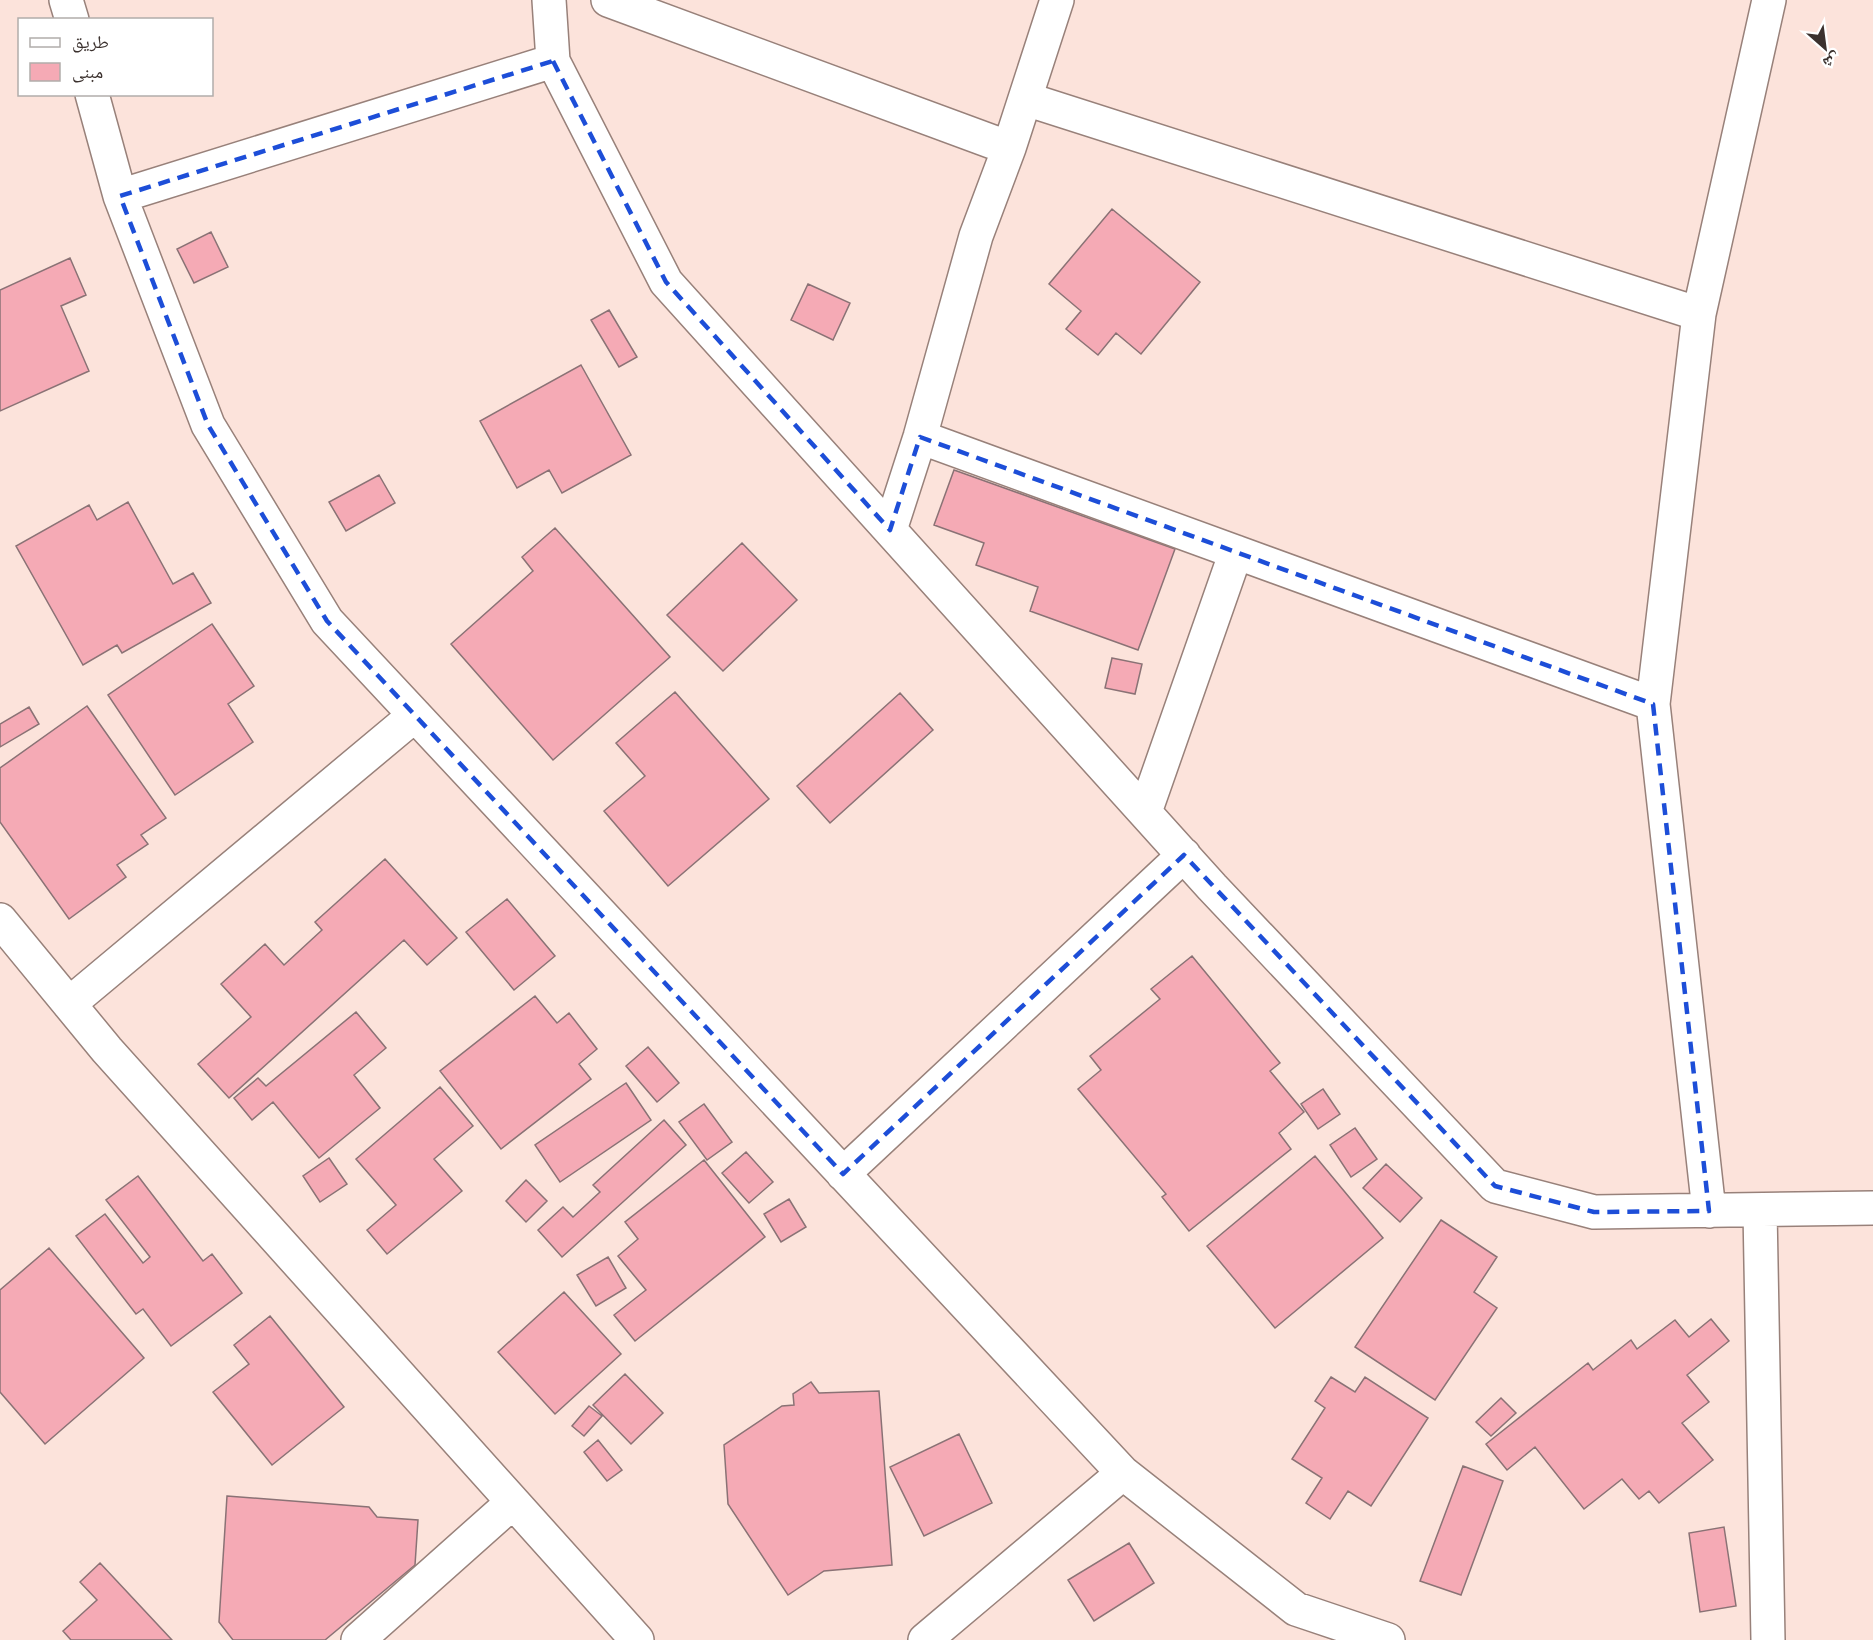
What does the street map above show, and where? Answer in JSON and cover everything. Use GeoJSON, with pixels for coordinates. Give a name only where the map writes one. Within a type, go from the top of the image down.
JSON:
{"type":"FeatureCollection","features":[{"type":"Feature","properties":{"kind":"street"},"geometry":{"type":"LineString","coordinates":[[66,0],[71,18]]}},
{"type":"Feature","properties":{"kind":"street"},"geometry":{"type":"LineString","coordinates":[[549,0],[554,61],[666,282],[1184,855],[1495,1186],[1594,1212],[1873,1208]]}},
{"type":"Feature","properties":{"kind":"street"},"geometry":{"type":"LineString","coordinates":[[608,0],[1009,148]]}},
{"type":"Feature","properties":{"kind":"street"},"geometry":{"type":"LineString","coordinates":[[890,530],[920,437],[976,236],[1026,99],[1057,0]]}},
{"type":"Feature","properties":{"kind":"street"},"geometry":{"type":"LineString","coordinates":[[1709,1210],[1653,704],[1699,314],[1769,0]]}},
{"type":"Feature","properties":{"kind":"street"},"geometry":{"type":"LineString","coordinates":[[120,196],[554,61]]}},
{"type":"Feature","properties":{"kind":"street"},"geometry":{"type":"LineString","coordinates":[[93,96],[120,196],[208,425],[327,621],[1123,1473],[1296,1609],[1388,1640]]}},
{"type":"Feature","properties":{"kind":"street"},"geometry":{"type":"LineString","coordinates":[[1026,99],[1699,314]]}},
{"type":"Feature","properties":{"kind":"street"},"geometry":{"type":"LineString","coordinates":[[920,437],[1653,704]]}},
{"type":"Feature","properties":{"kind":"street"},"geometry":{"type":"LineString","coordinates":[[1145,812],[1236,552]]}},
{"type":"Feature","properties":{"kind":"street"},"geometry":{"type":"LineString","coordinates":[[69,1004],[415,715]]}},
{"type":"Feature","properties":{"kind":"street"},"geometry":{"type":"LineString","coordinates":[[843,1174],[1184,855]]}},
{"type":"Feature","properties":{"kind":"street"},"geometry":{"type":"LineString","coordinates":[[0,920],[107,1050],[637,1640]]}},
{"type":"Feature","properties":{"kind":"street"},"geometry":{"type":"LineString","coordinates":[[1760,1209],[1768,1640]]}},
{"type":"Feature","properties":{"kind":"street"},"geometry":{"type":"LineString","coordinates":[[925,1640],[1123,1473]]}},
{"type":"Feature","properties":{"kind":"street"},"geometry":{"type":"LineString","coordinates":[[358,1640],[513,1502]]}},
{"type":"Feature","properties":{"kind":"highlighted area"},"geometry":{"type":"Polygon","coordinates":[[[553,61],[666,282],[890,530],[920,437],[1653,704],[1709,1211],[1594,1212],[1495,1186],[1184,855],[843,1174],[327,621],[208,425],[120,196],[553,61]]]}},
{"type":"Feature","properties":{"kind":"building"},"geometry":{"type":"Polygon","coordinates":[[[1112,209],[1200,282],[1141,354],[1116,333],[1098,355],[1066,329],[1081,311],[1049,284],[1112,209]]]}},
{"type":"Feature","properties":{"kind":"building"},"geometry":{"type":"Polygon","coordinates":[[[211,232],[228,267],[194,283],[177,249],[211,232]]]}},
{"type":"Feature","properties":{"kind":"building"},"geometry":{"type":"Polygon","coordinates":[[[70,258],[86,295],[61,306],[89,371],[0,411],[0,290],[70,258]]]}},
{"type":"Feature","properties":{"kind":"building"},"geometry":{"type":"Polygon","coordinates":[[[808,284],[850,303],[833,340],[791,320],[808,284]]]}},
{"type":"Feature","properties":{"kind":"building"},"geometry":{"type":"Polygon","coordinates":[[[609,310],[637,357],[619,367],[591,320],[609,310]]]}},
{"type":"Feature","properties":{"kind":"building"},"geometry":{"type":"Polygon","coordinates":[[[581,365],[631,455],[562,493],[549,470],[517,488],[480,421],[581,365]]]}},
{"type":"Feature","properties":{"kind":"building"},"geometry":{"type":"Polygon","coordinates":[[[954,470],[1175,549],[1138,650],[1030,611],[1038,587],[976,565],[984,543],[934,525],[954,470]]]}},
{"type":"Feature","properties":{"kind":"building"},"geometry":{"type":"Polygon","coordinates":[[[379,475],[395,503],[346,531],[329,502],[379,475]]]}},
{"type":"Feature","properties":{"kind":"building"},"geometry":{"type":"Polygon","coordinates":[[[128,502],[173,584],[193,573],[211,603],[122,653],[117,645],[83,665],[16,546],[89,505],[97,520],[128,502]]]}},
{"type":"Feature","properties":{"kind":"building"},"geometry":{"type":"Polygon","coordinates":[[[555,528],[670,657],[553,760],[451,644],[533,571],[522,557],[555,528]]]}},
{"type":"Feature","properties":{"kind":"building"},"geometry":{"type":"Polygon","coordinates":[[[742,543],[797,600],[723,671],[667,615],[742,543]]]}},
{"type":"Feature","properties":{"kind":"building"},"geometry":{"type":"Polygon","coordinates":[[[212,624],[254,686],[228,704],[253,742],[175,795],[108,695],[212,624]]]}},
{"type":"Feature","properties":{"kind":"building"},"geometry":{"type":"Polygon","coordinates":[[[1112,658],[1142,664],[1135,694],[1105,688],[1112,658]]]}},
{"type":"Feature","properties":{"kind":"building"},"geometry":{"type":"Polygon","coordinates":[[[675,692],[769,799],[668,886],[604,811],[645,776],[616,743],[675,692]]]}},
{"type":"Feature","properties":{"kind":"building"},"geometry":{"type":"Polygon","coordinates":[[[900,693],[933,730],[830,823],[797,786],[900,693]]]}},
{"type":"Feature","properties":{"kind":"building"},"geometry":{"type":"Polygon","coordinates":[[[87,706],[166,818],[141,835],[148,844],[117,865],[126,877],[69,919],[0,822],[0,768],[87,706]]]}},
{"type":"Feature","properties":{"kind":"building"},"geometry":{"type":"Polygon","coordinates":[[[29,707],[39,724],[0,747],[0,724],[29,707]]]}},
{"type":"Feature","properties":{"kind":"building"},"geometry":{"type":"Polygon","coordinates":[[[385,859],[457,938],[427,965],[404,940],[229,1098],[198,1064],[251,1017],[221,984],[265,944],[284,965],[322,930],[315,922],[385,859]]]}},
{"type":"Feature","properties":{"kind":"building"},"geometry":{"type":"Polygon","coordinates":[[[507,899],[555,956],[514,990],[466,932],[507,899]]]}},
{"type":"Feature","properties":{"kind":"building"},"geometry":{"type":"Polygon","coordinates":[[[1192,956],[1280,1063],[1270,1071],[1304,1112],[1279,1133],[1291,1149],[1189,1231],[1162,1197],[1166,1194],[1078,1089],[1101,1070],[1090,1056],[1160,999],[1151,989],[1192,956]]]}},
{"type":"Feature","properties":{"kind":"building"},"geometry":{"type":"Polygon","coordinates":[[[535,996],[557,1023],[569,1013],[597,1049],[579,1064],[591,1079],[501,1149],[440,1071],[535,996]]]}},
{"type":"Feature","properties":{"kind":"building"},"geometry":{"type":"Polygon","coordinates":[[[356,1012],[386,1048],[354,1075],[380,1108],[319,1158],[273,1102],[252,1120],[234,1098],[258,1078],[266,1086],[356,1012]]]}},
{"type":"Feature","properties":{"kind":"building"},"geometry":{"type":"Polygon","coordinates":[[[648,1047],[679,1083],[657,1102],[626,1066],[648,1047]]]}},
{"type":"Feature","properties":{"kind":"building"},"geometry":{"type":"Polygon","coordinates":[[[626,1083],[651,1120],[560,1182],[535,1145],[626,1083]]]}},
{"type":"Feature","properties":{"kind":"building"},"geometry":{"type":"Polygon","coordinates":[[[440,1087],[473,1126],[434,1159],[462,1191],[387,1254],[367,1230],[396,1205],[356,1159],[440,1087]]]}},
{"type":"Feature","properties":{"kind":"building"},"geometry":{"type":"Polygon","coordinates":[[[1323,1089],[1340,1114],[1318,1129],[1301,1104],[1323,1089]]]}},
{"type":"Feature","properties":{"kind":"building"},"geometry":{"type":"Polygon","coordinates":[[[704,1104],[732,1142],[707,1160],[679,1122],[704,1104]]]}},
{"type":"Feature","properties":{"kind":"building"},"geometry":{"type":"Polygon","coordinates":[[[664,1120],[686,1145],[562,1257],[538,1230],[563,1207],[573,1217],[600,1192],[593,1185],[664,1120]]]}},
{"type":"Feature","properties":{"kind":"building"},"geometry":{"type":"Polygon","coordinates":[[[1355,1128],[1377,1159],[1351,1177],[1330,1145],[1355,1128]]]}},
{"type":"Feature","properties":{"kind":"building"},"geometry":{"type":"Polygon","coordinates":[[[746,1152],[773,1182],[749,1203],[722,1173],[746,1152]]]}},
{"type":"Feature","properties":{"kind":"building"},"geometry":{"type":"Polygon","coordinates":[[[1315,1156],[1383,1238],[1275,1328],[1207,1246],[1315,1156]]]}},
{"type":"Feature","properties":{"kind":"building"},"geometry":{"type":"Polygon","coordinates":[[[329,1158],[347,1184],[320,1202],[303,1176],[329,1158]]]}},
{"type":"Feature","properties":{"kind":"building"},"geometry":{"type":"Polygon","coordinates":[[[704,1160],[765,1237],[635,1341],[614,1315],[646,1290],[618,1256],[638,1239],[625,1222],[704,1160]]]}},
{"type":"Feature","properties":{"kind":"building"},"geometry":{"type":"Polygon","coordinates":[[[1386,1164],[1422,1198],[1400,1222],[1363,1188],[1386,1164]]]}},
{"type":"Feature","properties":{"kind":"building"},"geometry":{"type":"Polygon","coordinates":[[[138,1176],[203,1261],[212,1254],[242,1293],[171,1346],[143,1309],[136,1314],[76,1236],[105,1214],[143,1263],[150,1257],[106,1200],[138,1176]]]}},
{"type":"Feature","properties":{"kind":"building"},"geometry":{"type":"Polygon","coordinates":[[[526,1180],[547,1201],[526,1222],[506,1201],[526,1180]]]}},
{"type":"Feature","properties":{"kind":"building"},"geometry":{"type":"Polygon","coordinates":[[[789,1199],[806,1227],[781,1242],[764,1214],[789,1199]]]}},
{"type":"Feature","properties":{"kind":"building"},"geometry":{"type":"Polygon","coordinates":[[[1441,1220],[1497,1257],[1474,1292],[1497,1308],[1435,1400],[1355,1347],[1441,1220]]]}},
{"type":"Feature","properties":{"kind":"building"},"geometry":{"type":"Polygon","coordinates":[[[49,1248],[144,1358],[45,1444],[0,1392],[0,1290],[49,1248]]]}},
{"type":"Feature","properties":{"kind":"building"},"geometry":{"type":"Polygon","coordinates":[[[608,1257],[626,1288],[596,1306],[577,1275],[608,1257]]]}},
{"type":"Feature","properties":{"kind":"building"},"geometry":{"type":"Polygon","coordinates":[[[564,1292],[621,1354],[555,1414],[498,1352],[564,1292]]]}},
{"type":"Feature","properties":{"kind":"building"},"geometry":{"type":"Polygon","coordinates":[[[270,1316],[344,1407],[272,1465],[213,1392],[249,1364],[234,1345],[270,1316]]]}},
{"type":"Feature","properties":{"kind":"building"},"geometry":{"type":"Polygon","coordinates":[[[1711,1319],[1729,1341],[1687,1375],[1709,1402],[1682,1423],[1713,1460],[1659,1503],[1649,1491],[1639,1499],[1622,1479],[1584,1509],[1535,1447],[1507,1470],[1486,1444],[1588,1363],[1593,1370],[1631,1340],[1637,1349],[1675,1320],[1689,1337],[1711,1319]]]}},
{"type":"Feature","properties":{"kind":"building"},"geometry":{"type":"Polygon","coordinates":[[[625,1374],[663,1413],[631,1444],[593,1405],[625,1374]]]}},
{"type":"Feature","properties":{"kind":"building"},"geometry":{"type":"Polygon","coordinates":[[[1331,1377],[1355,1392],[1365,1377],[1428,1418],[1371,1506],[1348,1491],[1330,1519],[1306,1503],[1322,1478],[1292,1459],[1325,1408],[1315,1401],[1331,1377]]]}},
{"type":"Feature","properties":{"kind":"building"},"geometry":{"type":"Polygon","coordinates":[[[811,1382],[819,1393],[879,1391],[892,1565],[824,1571],[788,1595],[728,1504],[724,1445],[782,1406],[794,1405],[793,1394],[811,1382]]]}},
{"type":"Feature","properties":{"kind":"building"},"geometry":{"type":"Polygon","coordinates":[[[1501,1398],[1516,1413],[1491,1436],[1476,1422],[1501,1398]]]}},
{"type":"Feature","properties":{"kind":"building"},"geometry":{"type":"Polygon","coordinates":[[[589,1406],[602,1416],[584,1436],[572,1426],[589,1406]]]}},
{"type":"Feature","properties":{"kind":"building"},"geometry":{"type":"Polygon","coordinates":[[[959,1434],[992,1503],[924,1536],[890,1467],[959,1434]]]}},
{"type":"Feature","properties":{"kind":"building"},"geometry":{"type":"Polygon","coordinates":[[[598,1440],[622,1470],[607,1481],[584,1452],[598,1440]]]}},
{"type":"Feature","properties":{"kind":"building"},"geometry":{"type":"Polygon","coordinates":[[[1463,1466],[1503,1481],[1461,1595],[1420,1581],[1463,1466]]]}},
{"type":"Feature","properties":{"kind":"building"},"geometry":{"type":"Polygon","coordinates":[[[227,1496],[369,1507],[377,1517],[418,1520],[415,1565],[325,1640],[233,1640],[219,1622],[227,1496]]]}},
{"type":"Feature","properties":{"kind":"building"},"geometry":{"type":"Polygon","coordinates":[[[1724,1527],[1736,1606],[1700,1612],[1689,1533],[1724,1527]]]}},
{"type":"Feature","properties":{"kind":"building"},"geometry":{"type":"Polygon","coordinates":[[[1129,1543],[1154,1583],[1094,1621],[1068,1580],[1129,1543]]]}},
{"type":"Feature","properties":{"kind":"building"},"geometry":{"type":"Polygon","coordinates":[[[100,1563],[172,1640],[71,1640],[63,1631],[97,1600],[80,1582],[100,1563]]]}}]}
